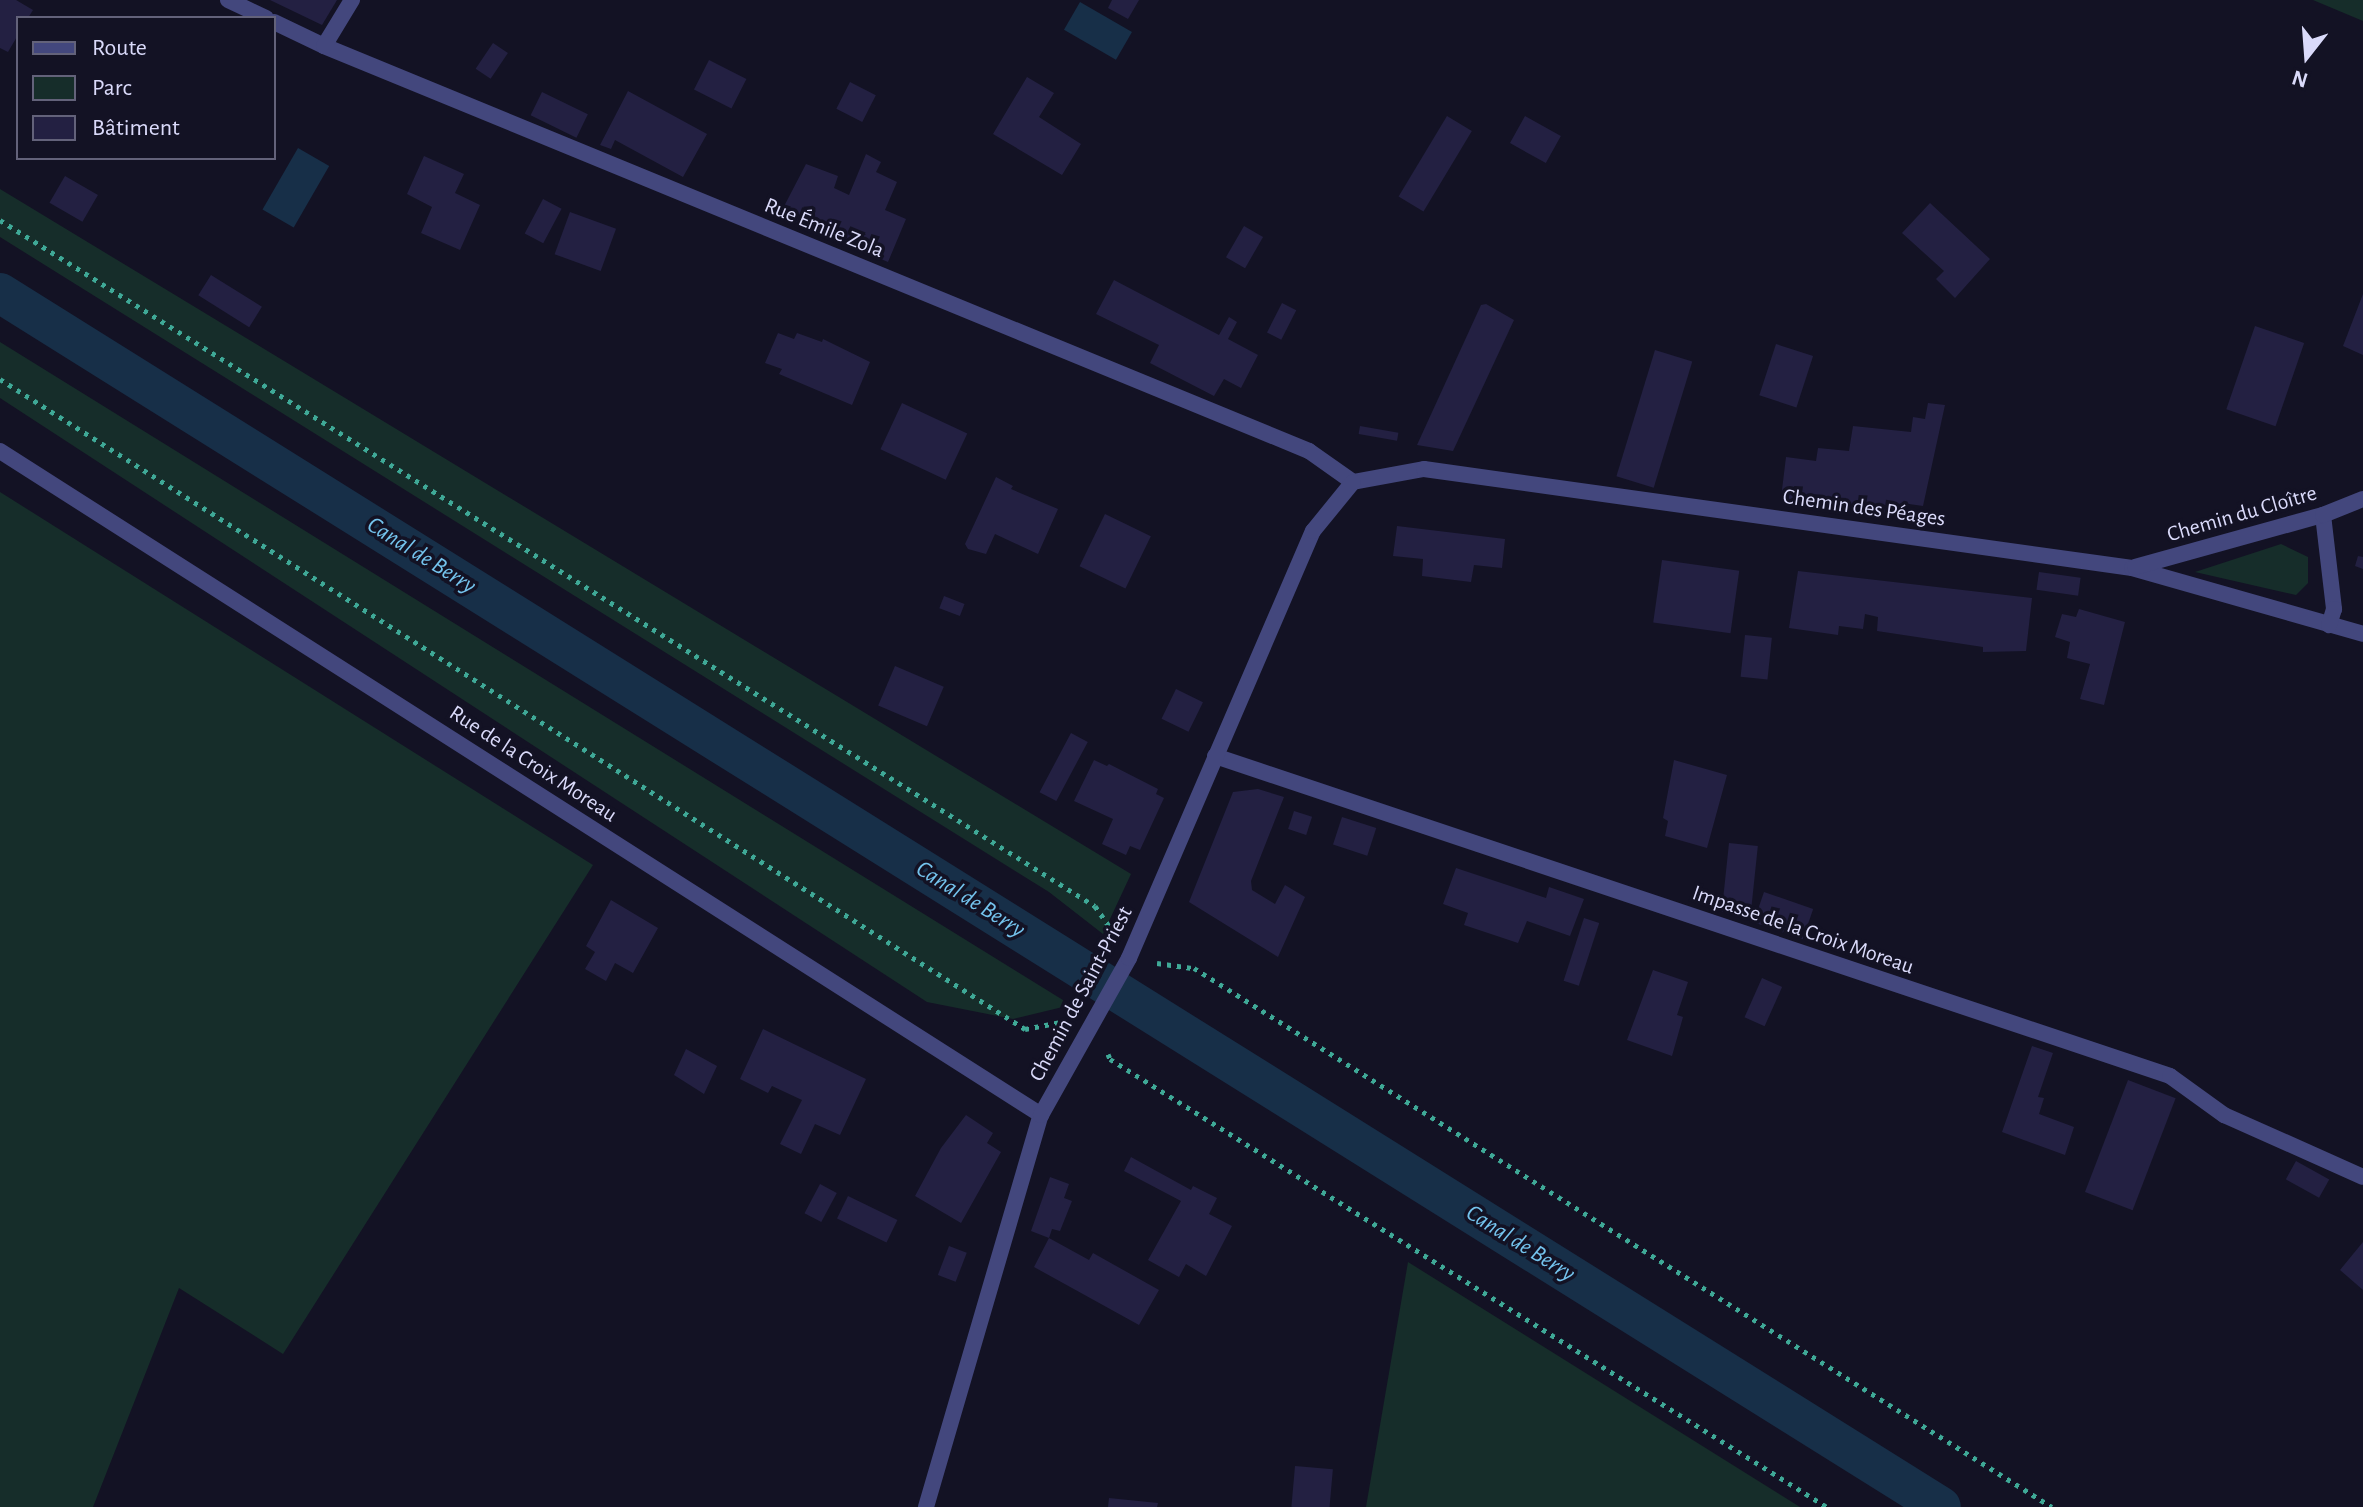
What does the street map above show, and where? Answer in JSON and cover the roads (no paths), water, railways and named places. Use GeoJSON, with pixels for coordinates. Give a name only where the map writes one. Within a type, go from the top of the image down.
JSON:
{"type":"FeatureCollection","features":[{"type":"Feature","properties":{"kind":"street"},"geometry":{"type":"LineString","coordinates":[[228,0],[262,16]]}},
{"type":"Feature","properties":{"kind":"street"},"geometry":{"type":"LineString","coordinates":[[324,46],[352,0]]}},
{"type":"Feature","properties":{"kind":"street","name":"Rue Émile Zola"},"geometry":{"type":"LineString","coordinates":[[276,23],[324,46],[1294,445],[1353,482]]}},
{"type":"Feature","properties":{"kind":"street","name":"Rue de la Croix Moreau"},"geometry":{"type":"LineString","coordinates":[[0,451],[1041,1115]]}},
{"type":"Feature","properties":{"kind":"street","name":"Chemin des Péages"},"geometry":{"type":"LineString","coordinates":[[1353,482],[1424,469],[2132,568],[2363,634]]}},
{"type":"Feature","properties":{"kind":"street","name":"Chemin de Saint-Priest"},"geometry":{"type":"LineString","coordinates":[[926,1507],[1041,1115],[1129,958],[1313,531],[1353,482]]}},
{"type":"Feature","properties":{"kind":"street","name":"Chemin du Cloître"},"geometry":{"type":"LineString","coordinates":[[2132,568],[2323,515],[2363,499]]}},
{"type":"Feature","properties":{"kind":"street"},"geometry":{"type":"LineString","coordinates":[[2323,515],[2334,609],[2329,625]]}},
{"type":"Feature","properties":{"kind":"street","name":"Impasse de la Croix Moreau"},"geometry":{"type":"LineString","coordinates":[[1215,756],[2170,1076],[2224,1115],[2363,1177]]}},
{"type":"Feature","properties":{"kind":"water"},"geometry":{"type":"Polygon","coordinates":[[[1080,2],[1132,32],[1116,60],[1064,30],[1080,2]]]}},
{"type":"Feature","properties":{"kind":"water"},"geometry":{"type":"Polygon","coordinates":[[[298,148],[329,166],[294,227],[262,209],[298,148]]]}},
{"type":"Feature","properties":{"kind":"waterway","name":"Canal de Berry"},"geometry":{"type":"LineString","coordinates":[[0,293],[1941,1507]]}}]}
